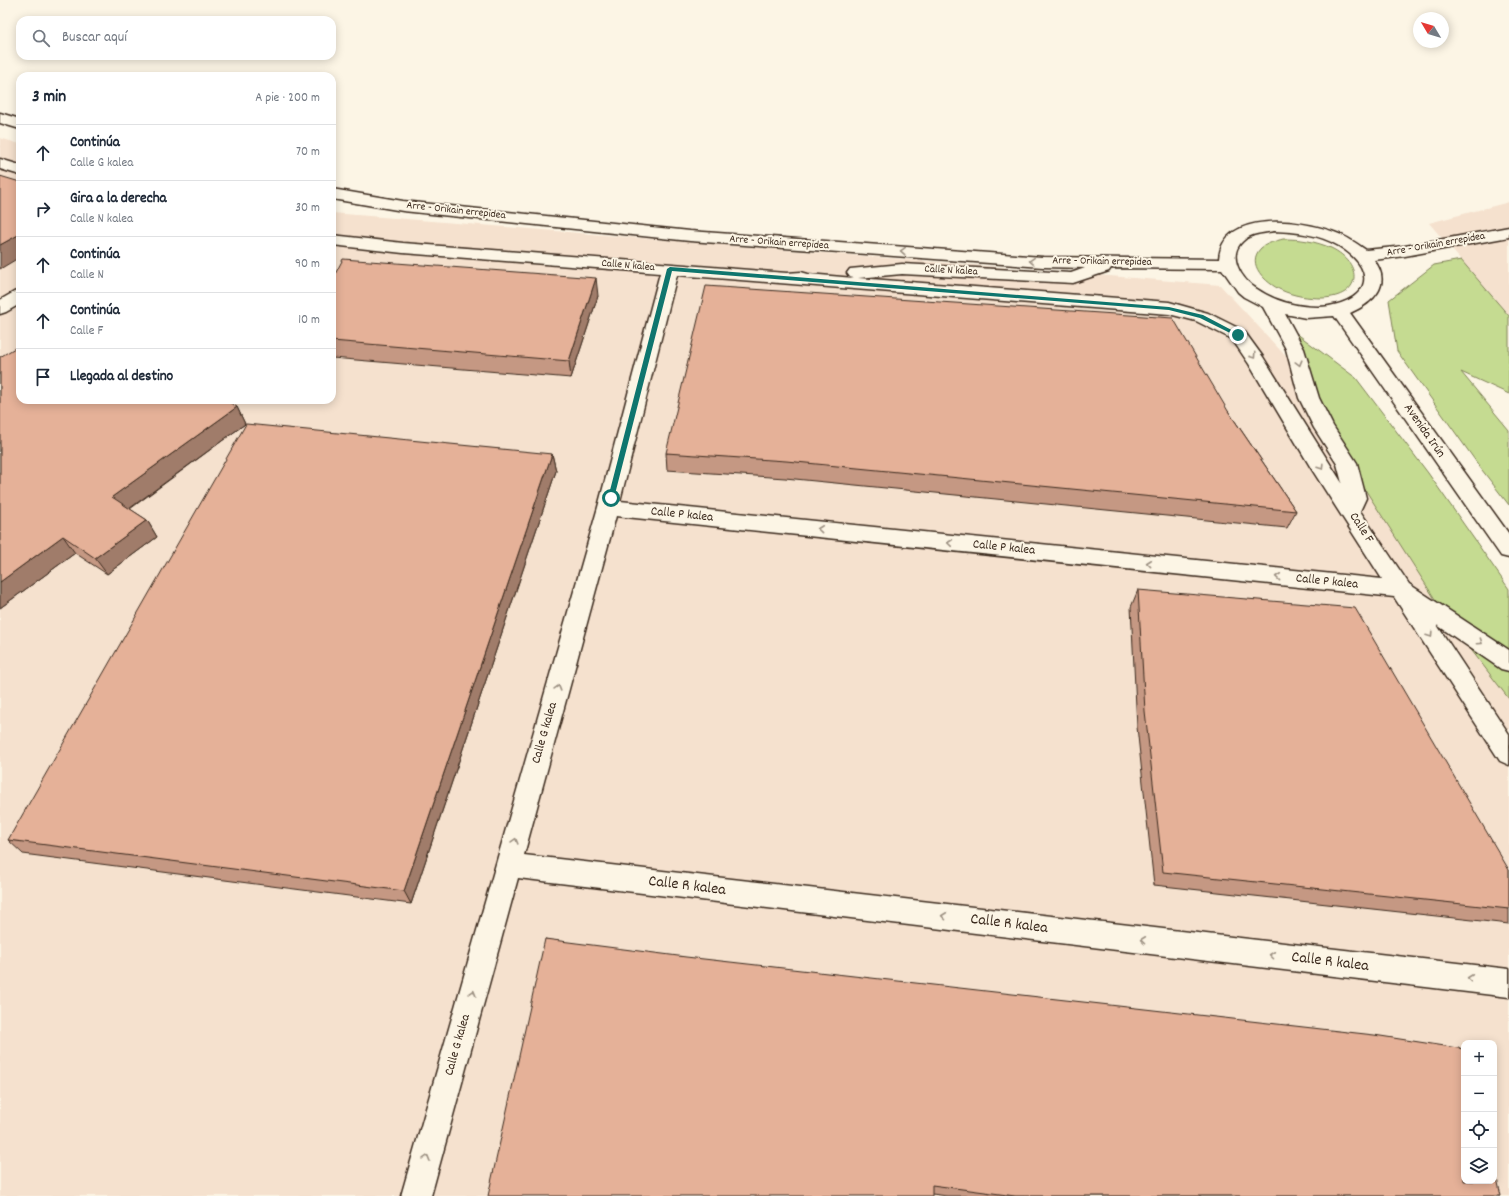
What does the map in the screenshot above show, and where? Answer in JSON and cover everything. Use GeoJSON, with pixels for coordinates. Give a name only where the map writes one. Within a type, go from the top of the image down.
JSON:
{"type":"FeatureCollection","features":[{"type":"Feature","properties":{"kind":"street"},"geometry":{"type":"LineString","coordinates":[[0,118],[16,123]]}},
{"type":"Feature","properties":{"kind":"street"},"geometry":{"type":"LineString","coordinates":[[0,164],[16,169]]}},
{"type":"Feature","properties":{"kind":"street","name":"Arre - Orikain errepidea"},"geometry":{"type":"LineString","coordinates":[[336,195],[403,206],[690,236],[1042,262],[1227,264]]}},
{"type":"Feature","properties":{"kind":"street"},"geometry":{"type":"LineString","coordinates":[[1274,226],[1299,227],[1323,233],[1345,243],[1362,256],[1371,270],[1374,283],[1369,296],[1357,305],[1339,311],[1317,313],[1270,303],[1249,292],[1235,278],[1227,264],[1228,249],[1237,238],[1254,229],[1274,226]]}},
{"type":"Feature","properties":{"kind":"street","name":"Arre - Orikain errepidea"},"geometry":{"type":"LineString","coordinates":[[1362,256],[1405,251],[1509,232]]}},
{"type":"Feature","properties":{"kind":"street","name":"Calle N kalea"},"geometry":{"type":"LineString","coordinates":[[336,240],[403,248],[787,278],[902,269],[1072,278],[1113,263]]}},
{"type":"Feature","properties":{"kind":"street","name":"Calle G kalea"},"geometry":{"type":"LineString","coordinates":[[416,1196],[608,508],[670,269]]}},
{"type":"Feature","properties":{"kind":"street","name":"Calle F"},"geometry":{"type":"LineString","coordinates":[[787,278],[1169,308],[1202,317],[1238,335],[1256,361],[1318,463],[1509,754]]}},
{"type":"Feature","properties":{"kind":"street"},"geometry":{"type":"LineString","coordinates":[[0,308],[16,298]]}},
{"type":"Feature","properties":{"kind":"street"},"geometry":{"type":"LineString","coordinates":[[1270,303],[1295,349],[1309,398],[1324,428],[1347,463],[1356,498],[1350,511]]}},
{"type":"Feature","properties":{"kind":"street","name":"Avenida Irún"},"geometry":{"type":"LineString","coordinates":[[1339,311],[1509,550]]}},
{"type":"Feature","properties":{"kind":"street","name":"Calle P kalea"},"geometry":{"type":"LineString","coordinates":[[608,508],[1400,589]]}},
{"type":"Feature","properties":{"kind":"street"},"geometry":{"type":"LineString","coordinates":[[1400,589],[1509,662]]}},
{"type":"Feature","properties":{"kind":"street","name":"Calle R kalea"},"geometry":{"type":"LineString","coordinates":[[508,865],[1509,983]]}},
{"type":"Feature","properties":{"kind":"shaded area"},"geometry":{"type":"Polygon","coordinates":[[[0,138],[16,143],[16,404],[336,404],[336,213],[1220,285],[1405,485],[1509,665],[1509,1196],[0,1196],[0,138]]]}},
{"type":"Feature","properties":{"kind":"shaded area"},"geometry":{"type":"Polygon","coordinates":[[[1509,202],[1509,316],[1429,223],[1509,202]]]}},
{"type":"Feature","properties":{"kind":"green space"},"geometry":{"type":"Polygon","coordinates":[[[1283,239],[1313,242],[1331,248],[1342,255],[1349,262],[1353,271],[1354,279],[1351,286],[1345,292],[1335,296],[1322,298],[1296,295],[1286,292],[1269,283],[1259,272],[1255,260],[1257,254],[1263,246],[1283,239]]]}},
{"type":"Feature","properties":{"kind":"green space"},"geometry":{"type":"Polygon","coordinates":[[[1461,260],[1509,316],[1509,394],[1461,372],[1509,430],[1509,505],[1482,470],[1397,351],[1389,300],[1434,265],[1461,260]]]}},
{"type":"Feature","properties":{"kind":"green space"},"geometry":{"type":"Polygon","coordinates":[[[1280,321],[1356,378],[1428,473],[1509,589],[1509,699],[1449,621],[1315,411],[1280,321]]]}},
{"type":"Feature","properties":{"kind":"building"},"geometry":{"type":"Polygon","coordinates":[[[0,176],[16,181],[16,236],[0,245],[0,176]]]}},
{"type":"Feature","properties":{"kind":"building"},"geometry":{"type":"Polygon","coordinates":[[[343,259],[596,278],[569,361],[336,341],[336,272],[343,259]]]}},
{"type":"Feature","properties":{"kind":"building"},"geometry":{"type":"Polygon","coordinates":[[[706,286],[1173,318],[1228,411],[1296,511],[786,461],[666,453],[706,286]]]}},
{"type":"Feature","properties":{"kind":"building"},"geometry":{"type":"Polygon","coordinates":[[[16,347],[16,404],[232,404],[237,407],[112,497],[147,520],[95,558],[63,536],[0,582],[0,357],[16,347]]]}},
{"type":"Feature","properties":{"kind":"building"},"geometry":{"type":"Polygon","coordinates":[[[246,424],[552,454],[404,891],[8,840],[246,424]]]}},
{"type":"Feature","properties":{"kind":"building"},"geometry":{"type":"Polygon","coordinates":[[[1138,590],[1355,608],[1509,870],[1509,909],[1163,872],[1145,711],[1138,590]]]}},
{"type":"Feature","properties":{"kind":"building"},"geometry":{"type":"Polygon","coordinates":[[[545,939],[686,957],[1374,1035],[1461,1049],[1461,1184],[1497,1184],[1497,1178],[1501,1196],[1015,1196],[932,1185],[932,1196],[488,1196],[545,939]]]}},
{"type":"Feature","properties":{"kind":"route"},"geometry":{"type":"LineString","coordinates":[[611,498],[670,269],[1169,308],[1202,317],[1238,335]]}}]}
